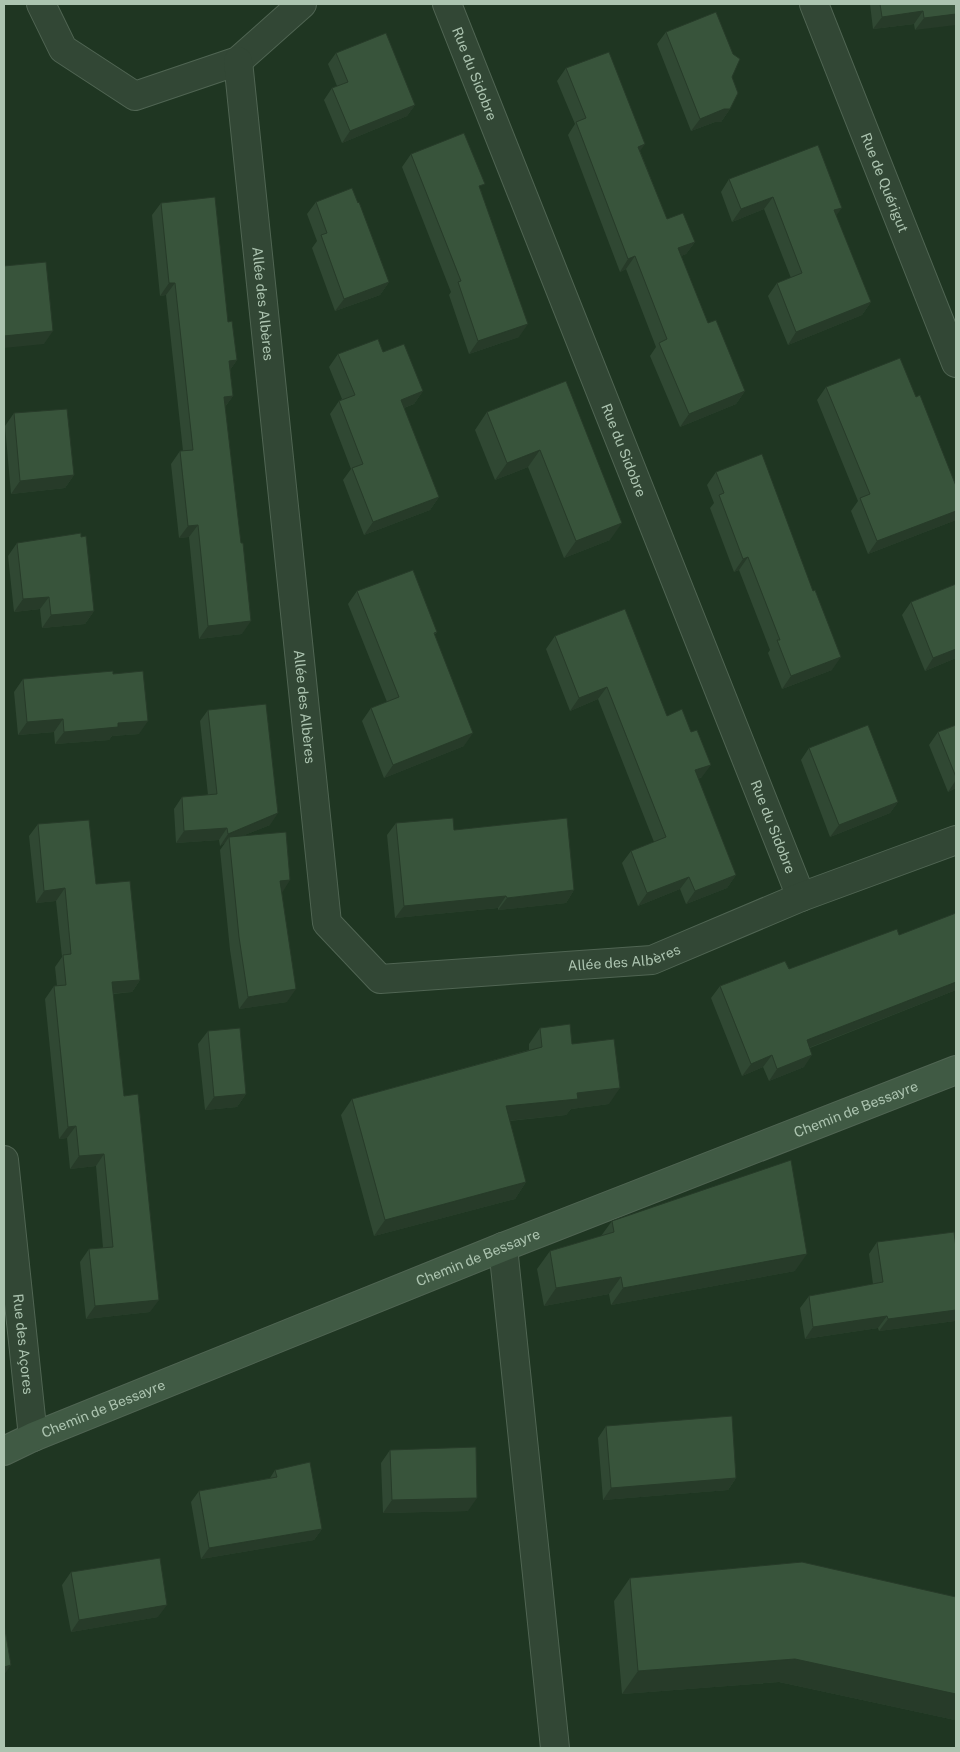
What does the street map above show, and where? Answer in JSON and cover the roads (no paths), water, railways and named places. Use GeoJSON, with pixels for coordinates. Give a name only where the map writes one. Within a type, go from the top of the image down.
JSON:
{"type":"FeatureCollection","features":[{"type":"Feature","properties":{"kind":"street"},"geometry":{"type":"LineString","coordinates":[[42,4],[63,50],[135,96],[238,61],[302,4]]}},
{"type":"Feature","properties":{"kind":"street","name":"Rue du Sidobre"},"geometry":{"type":"LineString","coordinates":[[447,4],[801,897]]}},
{"type":"Feature","properties":{"kind":"street","name":"Rue de Quérigut"},"geometry":{"type":"LineString","coordinates":[[814,4],[956,363]]}},
{"type":"Feature","properties":{"kind":"street","name":"Allée des Albères"},"geometry":{"type":"LineString","coordinates":[[238,61],[327,923],[380,979],[652,960],[801,897],[956,840]]}},
{"type":"Feature","properties":{"kind":"street","name":"Chemin de Bessayre"},"geometry":{"type":"LineString","coordinates":[[4,1451],[33,1437],[504,1247],[956,1070]]}},
{"type":"Feature","properties":{"kind":"street","name":"Rue des Açores"},"geometry":{"type":"LineString","coordinates":[[4,1160],[33,1437]]}},
{"type":"Feature","properties":{"kind":"street"},"geometry":{"type":"LineString","coordinates":[[504,1247],[555,1748]]}}]}
